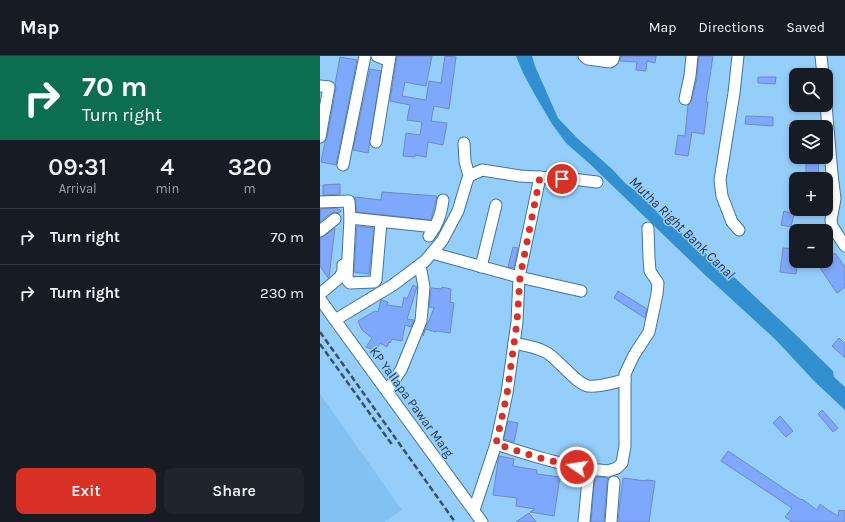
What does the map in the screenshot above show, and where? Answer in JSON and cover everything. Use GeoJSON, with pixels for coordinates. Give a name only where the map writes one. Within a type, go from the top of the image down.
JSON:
{"type":"FeatureCollection","features":[{"type":"Feature","properties":{"kind":"street"},"geometry":{"type":"LineString","coordinates":[[343,165],[365,56]]}},
{"type":"Feature","properties":{"kind":"street"},"geometry":{"type":"LineString","coordinates":[[376,142],[390,59],[377,56]]}},
{"type":"Feature","properties":{"kind":"street"},"geometry":{"type":"LineString","coordinates":[[584,56],[588,59],[610,62],[613,60],[614,56]]}},
{"type":"Feature","properties":{"kind":"street"},"geometry":{"type":"LineString","coordinates":[[686,99],[692,56]]}},
{"type":"Feature","properties":{"kind":"street"},"geometry":{"type":"LineString","coordinates":[[738,56],[734,93],[720,180],[722,196],[732,222],[739,230]]}},
{"type":"Feature","properties":{"kind":"street"},"geometry":{"type":"LineString","coordinates":[[821,56],[822,68]]}},
{"type":"Feature","properties":{"kind":"street"},"geometry":{"type":"LineString","coordinates":[[320,86],[329,87],[322,111],[320,137]]}},
{"type":"Feature","properties":{"kind":"street"},"geometry":{"type":"LineString","coordinates":[[827,112],[835,199],[830,224]]}},
{"type":"Feature","properties":{"kind":"street"},"geometry":{"type":"LineString","coordinates":[[335,320],[393,285],[425,261],[442,241],[458,211],[469,176],[465,161],[464,143]]}},
{"type":"Feature","properties":{"kind":"street"},"geometry":{"type":"LineString","coordinates":[[469,176],[482,170],[520,176],[596,182]]}},
{"type":"Feature","properties":{"kind":"street"},"geometry":{"type":"LineString","coordinates":[[474,510],[496,444],[507,394],[517,322],[520,277],[540,177]]}},
{"type":"Feature","properties":{"kind":"street"},"geometry":{"type":"LineString","coordinates":[[350,218],[432,231],[438,221],[443,200]]}},
{"type":"Feature","properties":{"kind":"street"},"geometry":{"type":"LineString","coordinates":[[320,202],[349,201],[350,218],[347,277],[350,283],[374,282],[376,280],[381,222]]}},
{"type":"Feature","properties":{"kind":"street"},"geometry":{"type":"LineString","coordinates":[[481,267],[496,205]]}},
{"type":"Feature","properties":{"kind":"street"},"geometry":{"type":"LineString","coordinates":[[320,231],[335,220]]}},
{"type":"Feature","properties":{"kind":"street"},"geometry":{"type":"LineString","coordinates":[[496,444],[540,458],[589,469],[608,471],[617,468],[622,463],[625,446],[625,374],[634,355],[649,332],[657,294],[658,283],[650,271],[648,228]]}},
{"type":"Feature","properties":{"kind":"street"},"geometry":{"type":"LineString","coordinates":[[320,294],[340,277],[343,271],[342,233]]}},
{"type":"Feature","properties":{"kind":"street"},"geometry":{"type":"LineString","coordinates":[[833,233],[845,246]]}},
{"type":"Feature","properties":{"kind":"street"},"geometry":{"type":"LineString","coordinates":[[432,253],[520,277],[581,291]]}},
{"type":"Feature","properties":{"kind":"street"},"geometry":{"type":"LineString","coordinates":[[387,391],[401,370],[421,320],[424,287],[420,265]]}},
{"type":"Feature","properties":{"kind":"street","name":"KP Yallapa Pawar Marg"},"geometry":{"type":"LineString","coordinates":[[320,299],[482,522]]}},
{"type":"Feature","properties":{"kind":"street"},"geometry":{"type":"LineString","coordinates":[[514,343],[537,348],[549,354],[581,383],[588,386],[598,386],[625,380]]}},
{"type":"Feature","properties":{"kind":"street"},"geometry":{"type":"LineString","coordinates":[[584,522],[589,469]]}},
{"type":"Feature","properties":{"kind":"street"},"geometry":{"type":"LineString","coordinates":[[611,522],[614,482]]}},
{"type":"Feature","properties":{"kind":"shaded area"},"geometry":{"type":"Polygon","coordinates":[[[516,56],[532,56],[558,118],[577,138],[612,169],[626,184],[639,193],[667,223],[692,240],[734,277],[833,371],[834,377],[845,387],[845,410],[814,381],[776,340],[566,143],[552,124],[535,95],[516,56]]]}},
{"type":"Feature","properties":{"kind":"shaded area"},"geometry":{"type":"Polygon","coordinates":[[[320,394],[402,510],[384,522],[320,522],[320,394]]]}},
{"type":"Feature","properties":{"kind":"building"},"geometry":{"type":"Polygon","coordinates":[[[397,56],[432,56],[426,86],[405,82],[402,96],[426,100],[429,81],[441,83],[445,56],[456,57],[449,109],[434,106],[431,121],[447,123],[443,145],[428,142],[426,157],[415,155],[415,157],[403,156],[406,133],[420,135],[422,122],[407,120],[410,105],[390,101],[397,56]]]}},
{"type":"Feature","properties":{"kind":"building"},"geometry":{"type":"Polygon","coordinates":[[[621,56],[656,56],[655,63],[647,61],[646,71],[636,70],[637,62],[620,61],[621,56]]]}},
{"type":"Feature","properties":{"kind":"building"},"geometry":{"type":"Polygon","coordinates":[[[699,56],[713,56],[706,102],[708,102],[704,134],[692,132],[688,156],[675,154],[678,135],[685,136],[688,105],[692,100],[697,77],[699,56]]]}},
{"type":"Feature","properties":{"kind":"building"},"geometry":{"type":"Polygon","coordinates":[[[340,57],[357,60],[336,165],[321,162],[327,138],[340,57]]]}},
{"type":"Feature","properties":{"kind":"building"},"geometry":{"type":"Polygon","coordinates":[[[370,69],[381,71],[368,153],[353,150],[370,69]]]}},
{"type":"Feature","properties":{"kind":"building"},"geometry":{"type":"Polygon","coordinates":[[[758,77],[776,77],[775,84],[758,83],[758,77]]]}},
{"type":"Feature","properties":{"kind":"building"},"geometry":{"type":"Polygon","coordinates":[[[746,116],[773,117],[773,126],[745,124],[746,116]]]}},
{"type":"Feature","properties":{"kind":"building"},"geometry":{"type":"Polygon","coordinates":[[[806,164],[818,164],[819,172],[806,172],[806,164]]]}},
{"type":"Feature","properties":{"kind":"building"},"geometry":{"type":"Polygon","coordinates":[[[340,184],[340,194],[323,195],[323,185],[340,184]]]}},
{"type":"Feature","properties":{"kind":"building"},"geometry":{"type":"Polygon","coordinates":[[[382,192],[437,196],[431,220],[357,212],[355,197],[381,200],[382,192]]]}},
{"type":"Feature","properties":{"kind":"building"},"geometry":{"type":"Polygon","coordinates":[[[337,208],[341,211],[339,213],[331,213],[320,222],[320,209],[337,208]]]}},
{"type":"Feature","properties":{"kind":"building"},"geometry":{"type":"Polygon","coordinates":[[[784,211],[789,212],[789,216],[794,216],[792,224],[789,224],[789,227],[781,225],[784,211]]]}},
{"type":"Feature","properties":{"kind":"building"},"geometry":{"type":"Polygon","coordinates":[[[357,226],[374,228],[369,274],[354,272],[357,226]]]}},
{"type":"Feature","properties":{"kind":"building"},"geometry":{"type":"Polygon","coordinates":[[[335,228],[328,278],[320,266],[320,238],[335,228]]]}},
{"type":"Feature","properties":{"kind":"building"},"geometry":{"type":"Polygon","coordinates":[[[513,247],[518,248],[514,268],[508,267],[513,247]]]}},
{"type":"Feature","properties":{"kind":"building"},"geometry":{"type":"Polygon","coordinates":[[[783,248],[789,248],[789,268],[797,268],[796,274],[780,272],[783,248]]]}},
{"type":"Feature","properties":{"kind":"building"},"geometry":{"type":"Polygon","coordinates":[[[835,253],[845,267],[845,287],[837,293],[820,268],[833,268],[833,254],[835,253]]]}},
{"type":"Feature","properties":{"kind":"building"},"geometry":{"type":"Polygon","coordinates":[[[413,285],[417,287],[407,319],[414,320],[411,327],[405,325],[402,341],[392,339],[387,347],[380,343],[376,351],[366,347],[372,338],[362,330],[358,321],[375,311],[378,312],[381,300],[388,302],[387,305],[402,307],[404,297],[407,299],[413,285]]]}},
{"type":"Feature","properties":{"kind":"building"},"geometry":{"type":"Polygon","coordinates":[[[442,287],[451,289],[450,302],[454,303],[450,333],[436,332],[426,329],[434,308],[429,307],[431,288],[442,289],[442,287]]]}},
{"type":"Feature","properties":{"kind":"building"},"geometry":{"type":"Polygon","coordinates":[[[618,291],[647,309],[645,318],[614,298],[618,291]]]}},
{"type":"Feature","properties":{"kind":"building"},"geometry":{"type":"Polygon","coordinates":[[[839,338],[845,344],[845,358],[832,346],[839,338]]]}},
{"type":"Feature","properties":{"kind":"building"},"geometry":{"type":"Polygon","coordinates":[[[822,410],[838,428],[833,432],[818,414],[822,410]]]}},
{"type":"Feature","properties":{"kind":"building"},"geometry":{"type":"Polygon","coordinates":[[[780,416],[793,431],[786,437],[773,423],[780,416]]]}},
{"type":"Feature","properties":{"kind":"building"},"geometry":{"type":"Polygon","coordinates":[[[508,421],[518,423],[514,442],[504,439],[508,421]]]}},
{"type":"Feature","properties":{"kind":"building"},"geometry":{"type":"Polygon","coordinates":[[[728,451],[817,510],[820,504],[838,516],[839,510],[845,511],[845,522],[792,522],[785,517],[792,508],[721,461],[728,451]]]}},
{"type":"Feature","properties":{"kind":"building"},"geometry":{"type":"Polygon","coordinates":[[[499,456],[514,459],[513,466],[537,470],[537,474],[560,477],[554,516],[530,512],[535,509],[516,506],[517,498],[493,495],[499,456]]]}},
{"type":"Feature","properties":{"kind":"building"},"geometry":{"type":"Polygon","coordinates":[[[595,477],[608,478],[604,522],[591,522],[595,477]]]}},
{"type":"Feature","properties":{"kind":"building"},"geometry":{"type":"Polygon","coordinates":[[[623,478],[655,481],[649,522],[618,522],[623,478]]]}},
{"type":"Feature","properties":{"kind":"building"},"geometry":{"type":"Polygon","coordinates":[[[529,513],[536,522],[516,522],[529,513]]]}},
{"type":"Feature","properties":{"kind":"railway"},"geometry":{"type":"LineString","coordinates":[[320,332],[455,522]]}},
{"type":"Feature","properties":{"kind":"railway"},"geometry":{"type":"LineString","coordinates":[[320,344],[393,446]]}},
{"type":"Feature","properties":{"kind":"route"},"geometry":{"type":"LineString","coordinates":[[562,179],[540,177],[520,277],[517,322],[507,394],[496,444],[540,458],[577,467]]}},
{"type":"Feature","properties":{"kind":"water label","name":"Mutha Right Bank Canal"},"geometry":{"type":"Point","coordinates":[682,228]}}]}
